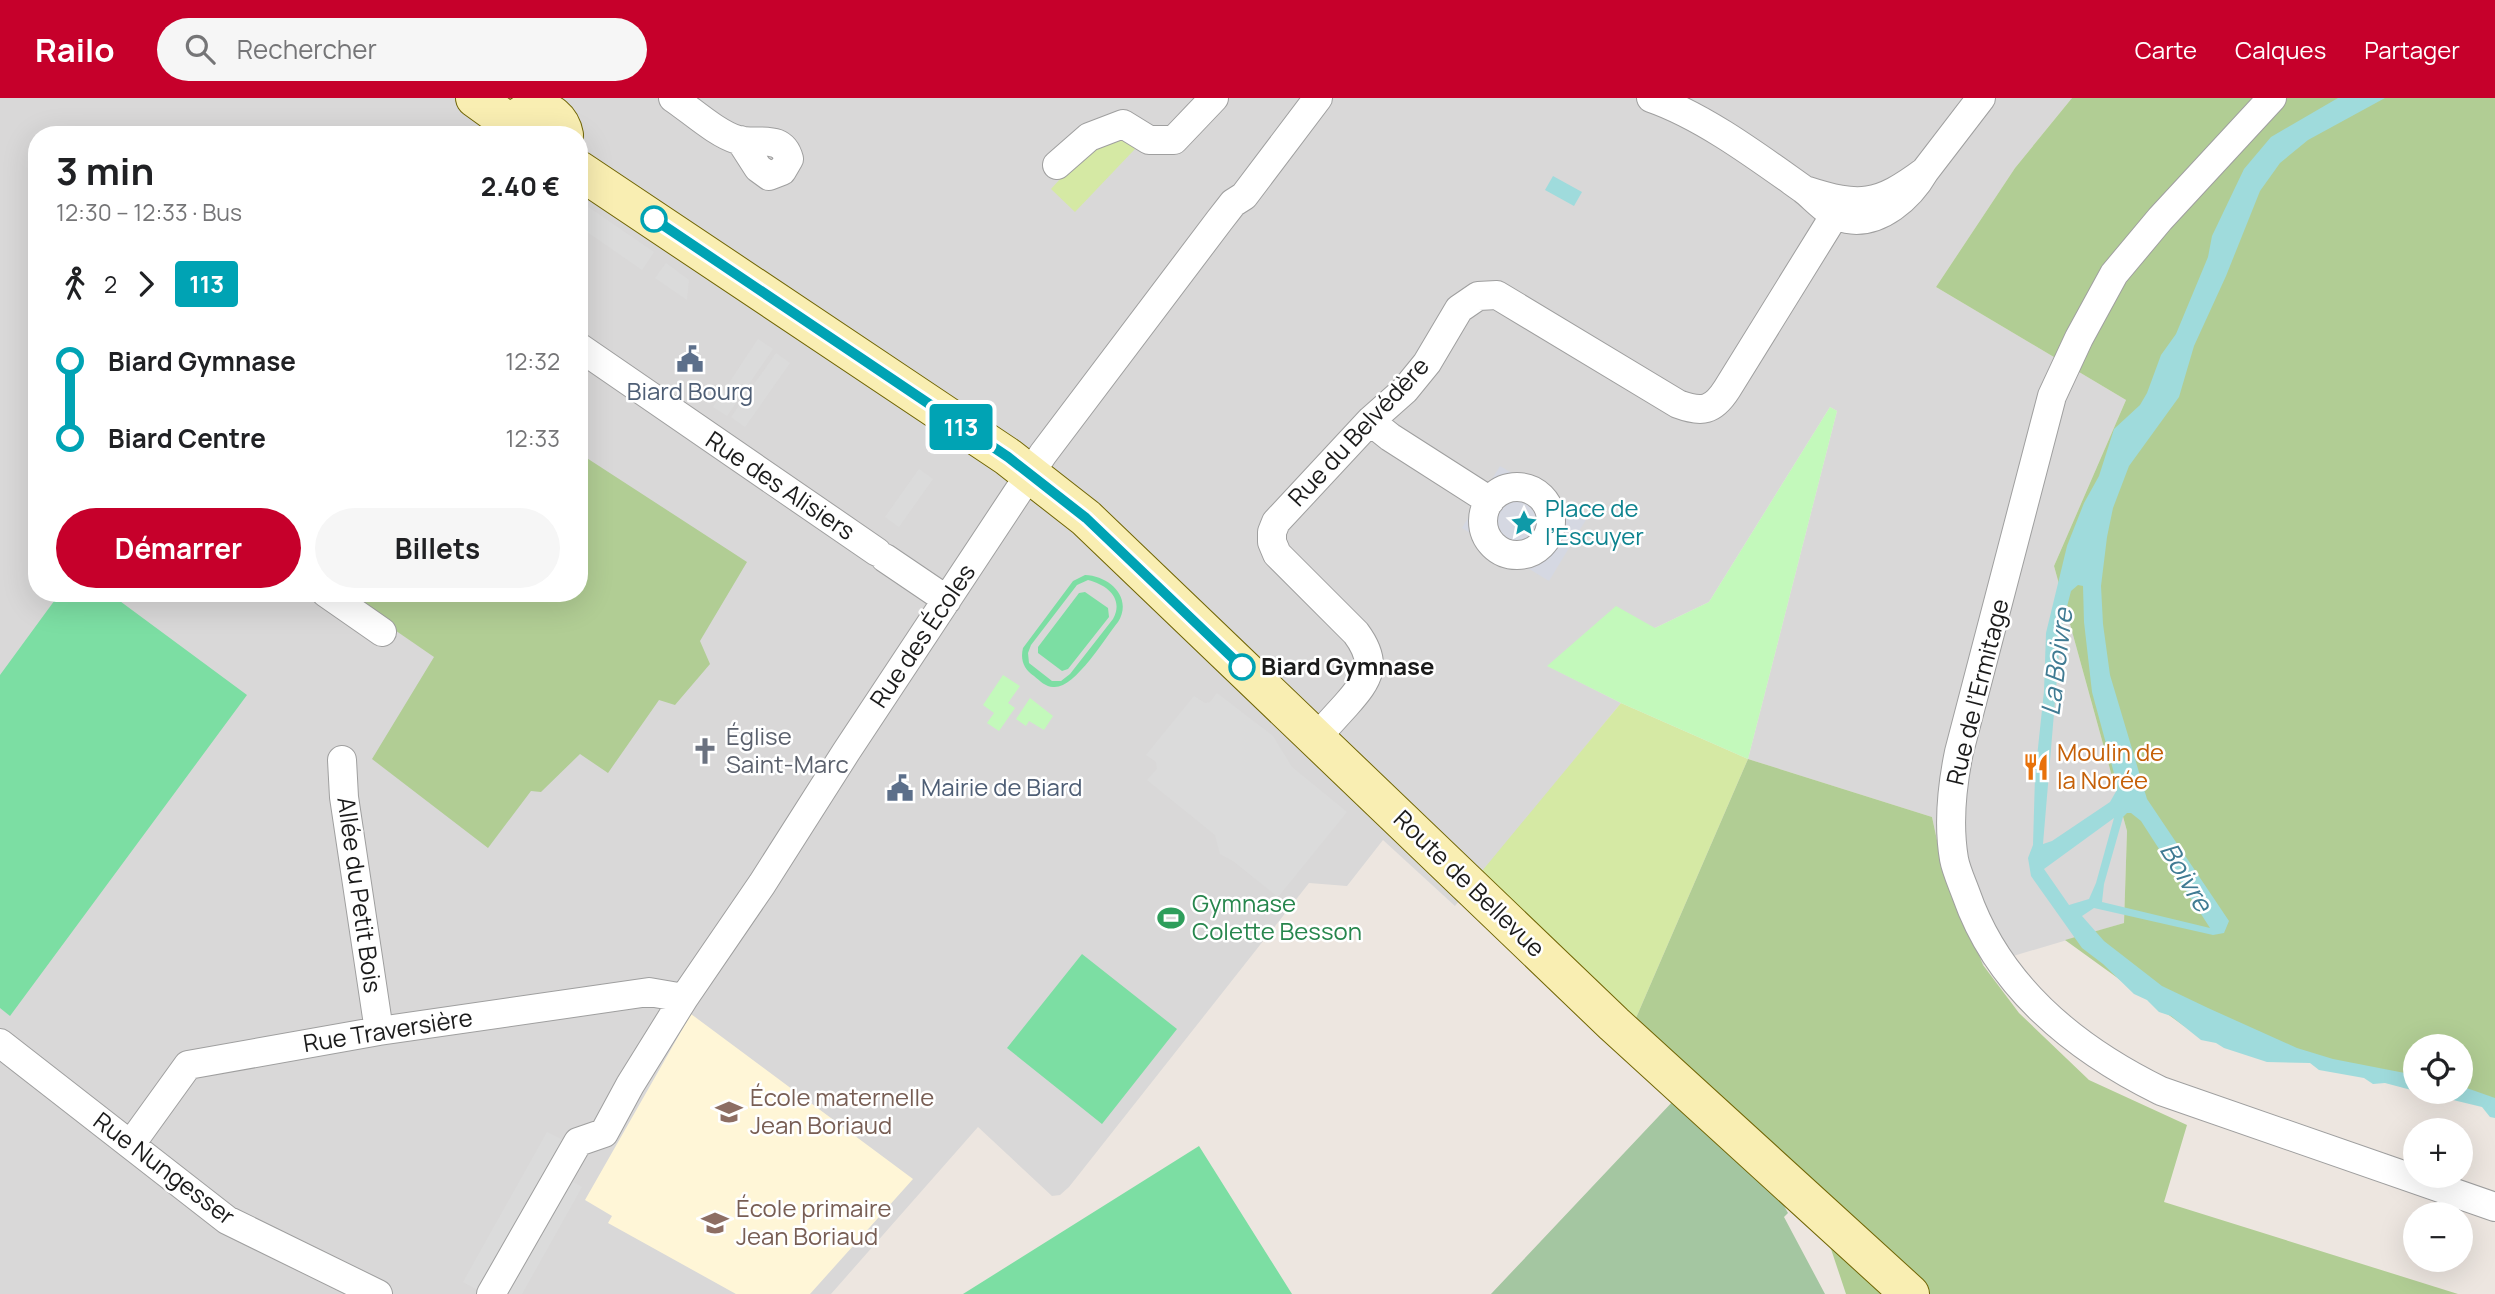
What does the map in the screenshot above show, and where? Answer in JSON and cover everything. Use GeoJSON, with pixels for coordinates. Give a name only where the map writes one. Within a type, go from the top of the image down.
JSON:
{"type":"FeatureCollection","features":[{"type":"Feature","properties":{"kind":"street"},"geometry":{"type":"LineString","coordinates":[[475,98],[507,126]]}},
{"type":"Feature","properties":{"kind":"street"},"geometry":{"type":"LineString","coordinates":[[673,98],[728,136],[740,140]]}},
{"type":"Feature","properties":{"kind":"street"},"geometry":{"type":"LineString","coordinates":[[1057,165],[1089,137],[1123,124],[1149,140],[1174,140],[1214,98]]}},
{"type":"Feature","properties":{"kind":"street","name":"Rue des Écoles"},"geometry":{"type":"LineString","coordinates":[[491,1294],[578,1142],[604,1133],[629,1086],[684,998],[762,884],[1030,474],[1219,221],[1233,203],[1244,195],[1318,98]]}},
{"type":"Feature","properties":{"kind":"street"},"geometry":{"type":"LineString","coordinates":[[1651,98],[1683,110],[1805,190],[1838,208],[1845,219],[1865,219],[1881,214],[1899,203],[1917,184],[1981,98]]}},
{"type":"Feature","properties":{"kind":"street","name":"Rue de l’Ermitage"},"geometry":{"type":"LineString","coordinates":[[2272,98],[2169,209],[2114,274],[2079,338],[2052,396],[1959,752],[1953,784],[1954,859],[1970,906],[1993,953],[2025,994],[2063,1029],[2119,1070],[2173,1095],[2495,1207]]}},
{"type":"Feature","properties":{"kind":"street"},"geometry":{"type":"LineString","coordinates":[[512,126],[517,117],[534,110],[559,116]]}},
{"type":"Feature","properties":{"kind":"street","name":"Route de Bellevue"},"geometry":{"type":"LineString","coordinates":[[588,176],[1030,474],[1086,518],[1614,1024],[1910,1294]]}},
{"type":"Feature","properties":{"kind":"street","name":"Rue du Belvédère"},"geometry":{"type":"LineString","coordinates":[[1315,738],[1361,688],[1370,672],[1369,659],[1366,647],[1356,633],[1277,554],[1272,542],[1272,532],[1284,513],[1370,421],[1405,390],[1427,363],[1459,309],[1478,296],[1497,295],[1678,404],[1693,410],[1706,409],[1719,401],[1838,208]]}},
{"type":"Feature","properties":{"kind":"street","name":"Rue des Alisiers"},"geometry":{"type":"LineString","coordinates":[[588,353],[947,600]]}},
{"type":"Feature","properties":{"kind":"street"},"geometry":{"type":"LineString","coordinates":[[1370,421],[1390,437],[1490,501]]}},
{"type":"Feature","properties":{"kind":"street"},"geometry":{"type":"LineString","coordinates":[[339,602],[382,632]]}},
{"type":"Feature","properties":{"kind":"street","name":"Allée du Petit Bois"},"geometry":{"type":"LineString","coordinates":[[342,760],[344,797],[379,1031]]}},
{"type":"Feature","properties":{"kind":"street","name":"Rue Traversière"},"geometry":{"type":"LineString","coordinates":[[131,1144],[188,1065],[379,1031],[649,992],[684,998]]}},
{"type":"Feature","properties":{"kind":"street","name":"Rue Nungesser"},"geometry":{"type":"LineString","coordinates":[[0,1043],[227,1220],[378,1294]]}},
{"type":"Feature","properties":{"kind":"shaded area"},"geometry":{"type":"Polygon","coordinates":[[[0,98],[2072,98],[2015,168],[1936,287],[2126,400],[2054,566],[2127,831],[2124,923],[1983,965],[1941,859],[1932,817],[1748,759],[1837,411],[1830,407],[1709,602],[1655,628],[1548,666],[1621,703],[1455,906],[1383,840],[1347,886],[1309,883],[1060,1195],[1052,1196],[978,1127],[831,1294],[0,1294],[0,98]]]}},
{"type":"Feature","properties":{"kind":"shaded area"},"geometry":{"type":"Polygon","coordinates":[[[588,207],[654,252],[642,270],[588,233],[588,207]]]}},
{"type":"Feature","properties":{"kind":"shaded area"},"geometry":{"type":"Polygon","coordinates":[[[666,263],[689,280],[687,300],[655,278],[666,263]]]}},
{"type":"Feature","properties":{"kind":"shaded area"},"geometry":{"type":"Polygon","coordinates":[[[758,339],[773,349],[727,416],[713,407],[758,339]]]}},
{"type":"Feature","properties":{"kind":"shaded area"},"geometry":{"type":"Polygon","coordinates":[[[776,353],[790,363],[745,427],[731,417],[776,353]]]}},
{"type":"Feature","properties":{"kind":"shaded area","name":"Place de l’Escuyer"},"geometry":{"type":"Polygon","coordinates":[[[1500,466],[1587,518],[1549,581],[1462,528],[1500,466]]]}},
{"type":"Feature","properties":{"kind":"shaded area"},"geometry":{"type":"Polygon","coordinates":[[[919,469],[933,479],[899,527],[885,517],[919,469]]]}},
{"type":"Feature","properties":{"kind":"shaded area"},"geometry":{"type":"Polygon","coordinates":[[[1217,693],[1273,736],[1292,767],[1347,812],[1278,897],[1233,861],[1220,854],[1215,835],[1147,780],[1157,769],[1156,762],[1146,755],[1194,696],[1205,703],[1210,702],[1217,693]]]}},
{"type":"Feature","properties":{"kind":"shaded area"},"geometry":{"type":"Polygon","coordinates":[[[691,1014],[913,1179],[810,1294],[736,1294],[608,1223],[612,1216],[585,1200],[691,1014]]]}},
{"type":"Feature","properties":{"kind":"shaded area"},"geometry":{"type":"Polygon","coordinates":[[[547,1132],[563,1140],[547,1167],[582,1187],[522,1294],[485,1294],[463,1282],[547,1132]]]}},
{"type":"Feature","properties":{"kind":"green space"},"geometry":{"type":"Polygon","coordinates":[[[2072,98],[2495,98],[2495,1109],[2473,1098],[2473,1034],[2403,1034],[2403,1084],[2184,1026],[2065,940],[2124,923],[2127,831],[2054,566],[2126,400],[1936,287],[2015,168],[2072,98]]]}},
{"type":"Feature","properties":{"kind":"green space"},"geometry":{"type":"Polygon","coordinates":[[[1123,136],[1135,149],[1075,212],[1051,189],[1081,156],[1123,136]]]}},
{"type":"Feature","properties":{"kind":"green space"},"geometry":{"type":"Polygon","coordinates":[[[1830,407],[1837,411],[1748,759],[1621,703],[1547,666],[1616,606],[1655,628],[1709,602],[1830,407]]]}},
{"type":"Feature","properties":{"kind":"green space"},"geometry":{"type":"Polygon","coordinates":[[[588,459],[747,562],[700,641],[710,664],[675,705],[659,700],[608,773],[580,754],[541,792],[531,791],[488,848],[372,759],[434,657],[354,602],[588,602],[588,459]]]}},
{"type":"Feature","properties":{"kind":"green space"},"geometry":{"type":"Polygon","coordinates":[[[1085,575],[1103,579],[1121,597],[1122,613],[1079,672],[1061,686],[1050,687],[1025,667],[1023,648],[1073,581],[1085,575]],[[1088,580],[1077,585],[1031,645],[1028,653],[1029,663],[1052,681],[1061,681],[1070,674],[1116,612],[1115,599],[1108,589],[1088,580]]]}},
{"type":"Feature","properties":{"kind":"green space"},"geometry":{"type":"Polygon","coordinates":[[[1085,592],[1108,608],[1109,617],[1068,669],[1062,671],[1038,653],[1038,647],[1079,593],[1085,592]]]}},
{"type":"Feature","properties":{"kind":"green space"},"geometry":{"type":"Polygon","coordinates":[[[53,602],[121,602],[247,695],[10,1016],[0,1008],[0,675],[53,602]]]}},
{"type":"Feature","properties":{"kind":"green space"},"geometry":{"type":"Polygon","coordinates":[[[1003,675],[1020,686],[1008,703],[1015,708],[999,731],[987,723],[994,713],[983,705],[1003,675]]]}},
{"type":"Feature","properties":{"kind":"green space"},"geometry":{"type":"Polygon","coordinates":[[[1030,698],[1053,716],[1044,730],[1029,721],[1026,726],[1016,719],[1030,698]]]}},
{"type":"Feature","properties":{"kind":"green space"},"geometry":{"type":"Polygon","coordinates":[[[1621,703],[1748,759],[1636,1018],[1482,871],[1621,703]]]}},
{"type":"Feature","properties":{"kind":"green space"},"geometry":{"type":"Polygon","coordinates":[[[1748,759],[1932,817],[1941,859],[1983,965],[2019,1013],[2089,1080],[2187,1125],[2164,1202],[2458,1294],[1846,1294],[1806,1174],[1636,1018],[1748,759]]]}},
{"type":"Feature","properties":{"kind":"green space"},"geometry":{"type":"Polygon","coordinates":[[[1082,954],[1177,1029],[1102,1124],[1007,1048],[1082,954]]]}},
{"type":"Feature","properties":{"kind":"green space"},"geometry":{"type":"Polygon","coordinates":[[[1675,1099],[1779,1197],[1788,1213],[1784,1217],[1825,1294],[1491,1294],[1675,1099]]]}},
{"type":"Feature","properties":{"kind":"green space"},"geometry":{"type":"Polygon","coordinates":[[[1199,1146],[1292,1294],[963,1294],[1199,1146]]]}},
{"type":"Feature","properties":{"kind":"water"},"geometry":{"type":"Polygon","coordinates":[[[2338,98],[2385,98],[2308,140],[2280,163],[2260,191],[2194,346],[2179,397],[2129,466],[2113,508],[2107,537],[2101,586],[2110,675],[2147,799],[2229,921],[2224,933],[2213,935],[2094,908],[2082,916],[2104,941],[2162,986],[2297,1048],[2333,1059],[2403,1073],[2403,1088],[2385,1083],[2373,1084],[2364,1078],[2319,1070],[2310,1063],[2267,1062],[2201,1040],[2171,1016],[2159,1012],[2147,1000],[2134,994],[2082,948],[2031,876],[2028,858],[2033,845],[2035,776],[2044,691],[2046,633],[2067,546],[2084,503],[2099,476],[2114,429],[2140,405],[2161,355],[2176,334],[2208,257],[2212,236],[2244,169],[2271,137],[2338,98]],[[2078,585],[2071,591],[2061,630],[2043,844],[2052,841],[2110,802],[2118,788],[2092,692],[2083,586],[2078,585]],[[2127,813],[2123,817],[2104,884],[2102,902],[2210,928],[2141,821],[2127,813]],[[2114,818],[2044,869],[2069,905],[2089,899],[2114,818]]]}},
{"type":"Feature","properties":{"kind":"water"},"geometry":{"type":"Polygon","coordinates":[[[1553,176],[1582,192],[1574,206],[1545,190],[1553,176]]]}},
{"type":"Feature","properties":{"kind":"water"},"geometry":{"type":"Polygon","coordinates":[[[2473,1090],[2495,1098],[2495,1118],[2490,1117],[2482,1107],[2470,1104],[2473,1104],[2473,1090]]]}},
{"type":"Feature","properties":{"kind":"bus line","name":"113"},"geometry":{"type":"LineString","coordinates":[[654,219],[1008,457],[1051,489],[1086,518],[1242,667]]}},
{"type":"Feature","properties":{"kind":"place","name":"Biard Bourg"},"geometry":{"type":"Point","coordinates":[690,359]}},
{"type":"Feature","properties":{"kind":"place","name":"Place de l’Escuyer"},"geometry":{"type":"Point","coordinates":[1524,523]}},
{"type":"Feature","properties":{"kind":"place","name":"Biard Gymnase"},"geometry":{"type":"Point","coordinates":[1242,667]}},
{"type":"Feature","properties":{"kind":"place","name":"Église Saint-Marc"},"geometry":{"type":"Point","coordinates":[705,751]}},
{"type":"Feature","properties":{"kind":"place","name":"Moulin de la Norée"},"geometry":{"type":"Point","coordinates":[2036,767]}},
{"type":"Feature","properties":{"kind":"place","name":"Mairie de Biard"},"geometry":{"type":"Point","coordinates":[900,788]}},
{"type":"Feature","properties":{"kind":"place","name":"Gymnase Colette Besson"},"geometry":{"type":"Point","coordinates":[1171,918]}},
{"type":"Feature","properties":{"kind":"place","name":"École maternelle Jean Boriaud"},"geometry":{"type":"Point","coordinates":[729,1112]}},
{"type":"Feature","properties":{"kind":"place","name":"École primaire Jean Boriaud"},"geometry":{"type":"Point","coordinates":[715,1223]}},
{"type":"Feature","properties":{"kind":"water label","name":"La Boivre"},"geometry":{"type":"Point","coordinates":[2057,662]}},
{"type":"Feature","properties":{"kind":"water label","name":"Boivre"},"geometry":{"type":"Point","coordinates":[2186,877]}}]}
